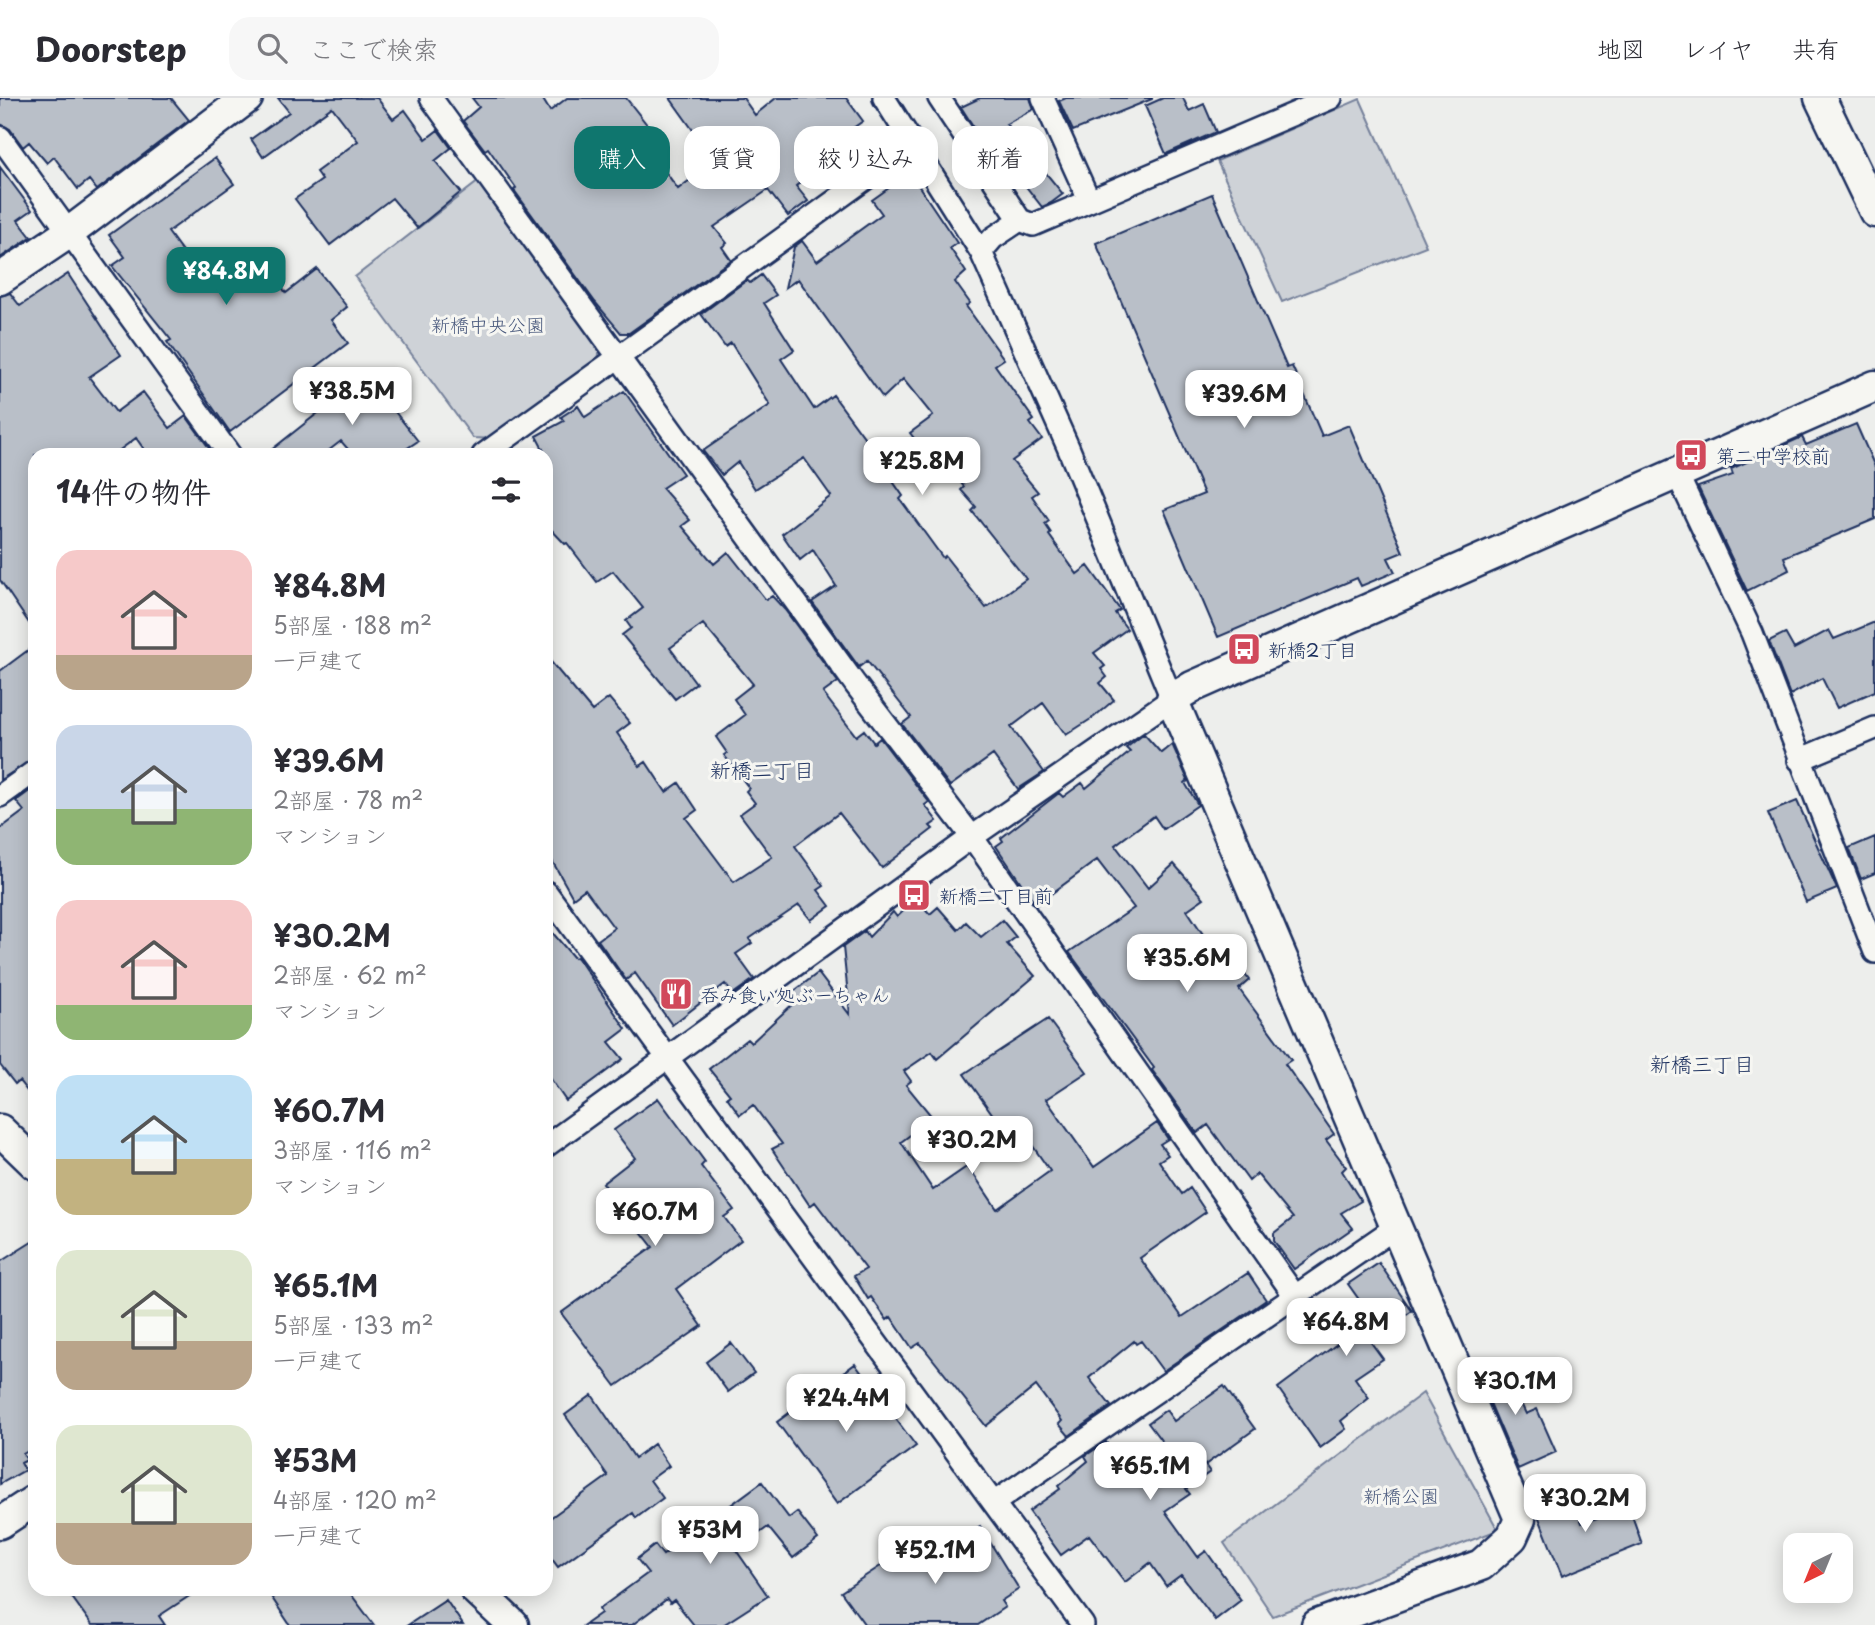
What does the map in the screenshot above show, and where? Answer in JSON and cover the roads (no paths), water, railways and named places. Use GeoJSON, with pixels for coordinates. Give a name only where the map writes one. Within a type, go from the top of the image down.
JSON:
{"type":"FeatureCollection","features":[{"type":"Feature","properties":{"kind":"street"},"geometry":{"type":"LineString","coordinates":[[0,279],[70,232],[247,98]]}},
{"type":"Feature","properties":{"kind":"street"},"geometry":{"type":"LineString","coordinates":[[431,98],[871,706],[972,837],[1295,1296]]}},
{"type":"Feature","properties":{"kind":"street"},"geometry":{"type":"LineString","coordinates":[[884,98],[903,126]]}},
{"type":"Feature","properties":{"kind":"street"},"geometry":{"type":"LineString","coordinates":[[939,98],[1020,220],[1033,225],[1331,98]]}},
{"type":"Feature","properties":{"kind":"street"},"geometry":{"type":"LineString","coordinates":[[1043,98],[1089,200]]}},
{"type":"Feature","properties":{"kind":"street"},"geometry":{"type":"LineString","coordinates":[[1820,98],[1875,212]]}},
{"type":"Feature","properties":{"kind":"street"},"geometry":{"type":"LineString","coordinates":[[0,137],[225,448]]}},
{"type":"Feature","properties":{"kind":"street"},"geometry":{"type":"LineString","coordinates":[[938,181],[981,252],[1068,447],[1520,1519],[1512,1537],[1481,1565],[1317,1625]]}},
{"type":"Feature","properties":{"kind":"street"},"geometry":{"type":"LineString","coordinates":[[493,448],[852,189]]}},
{"type":"Feature","properties":{"kind":"street"},"geometry":{"type":"LineString","coordinates":[[981,252],[993,238],[1020,220]]}},
{"type":"Feature","properties":{"kind":"street"},"geometry":{"type":"LineString","coordinates":[[553,1141],[972,837],[1172,699],[1205,681],[1875,386]]}},
{"type":"Feature","properties":{"kind":"street"},"geometry":{"type":"LineString","coordinates":[[1677,474],[1752,633],[1875,952]]}},
{"type":"Feature","properties":{"kind":"street"},"geometry":{"type":"LineString","coordinates":[[1799,760],[1875,728]]}},
{"type":"Feature","properties":{"kind":"street"},"geometry":{"type":"LineString","coordinates":[[0,796],[28,776]]}},
{"type":"Feature","properties":{"kind":"street"},"geometry":{"type":"LineString","coordinates":[[553,902],[1083,1625]]}},
{"type":"Feature","properties":{"kind":"street"},"geometry":{"type":"LineString","coordinates":[[0,1130],[28,1157]]}},
{"type":"Feature","properties":{"kind":"street"},"geometry":{"type":"LineString","coordinates":[[995,1502],[1396,1227]]}},
{"type":"Feature","properties":{"kind":"street"},"geometry":{"type":"LineString","coordinates":[[0,1523],[28,1505]]}},
{"type":"Feature","properties":{"kind":"street"},"geometry":{"type":"LineString","coordinates":[[482,1596],[513,1625]]}},
{"type":"Feature","properties":{"kind":"place","name":"第二中学校前"},"geometry":{"type":"Point","coordinates":[1691,455]}},
{"type":"Feature","properties":{"kind":"place","name":"新橋2丁目"},"geometry":{"type":"Point","coordinates":[1244,649]}},
{"type":"Feature","properties":{"kind":"place","name":"新橋二丁目前"},"geometry":{"type":"Point","coordinates":[914,895]}},
{"type":"Feature","properties":{"kind":"place","name":"呑み食い処ぶーちゃん"},"geometry":{"type":"Point","coordinates":[676,994]}},
{"type":"Feature","properties":{"kind":"district","name":"新橋二丁目"},"geometry":{"type":"Point","coordinates":[762,769]}},
{"type":"Feature","properties":{"kind":"district","name":"新橋三丁目"},"geometry":{"type":"Point","coordinates":[1702,1063]}},
{"type":"Feature","properties":{"kind":"park label","name":"新橋中央公園"},"geometry":{"type":"Point","coordinates":[488,324]}},
{"type":"Feature","properties":{"kind":"park label","name":"新橋公園"},"geometry":{"type":"Point","coordinates":[1401,1495]}}]}
